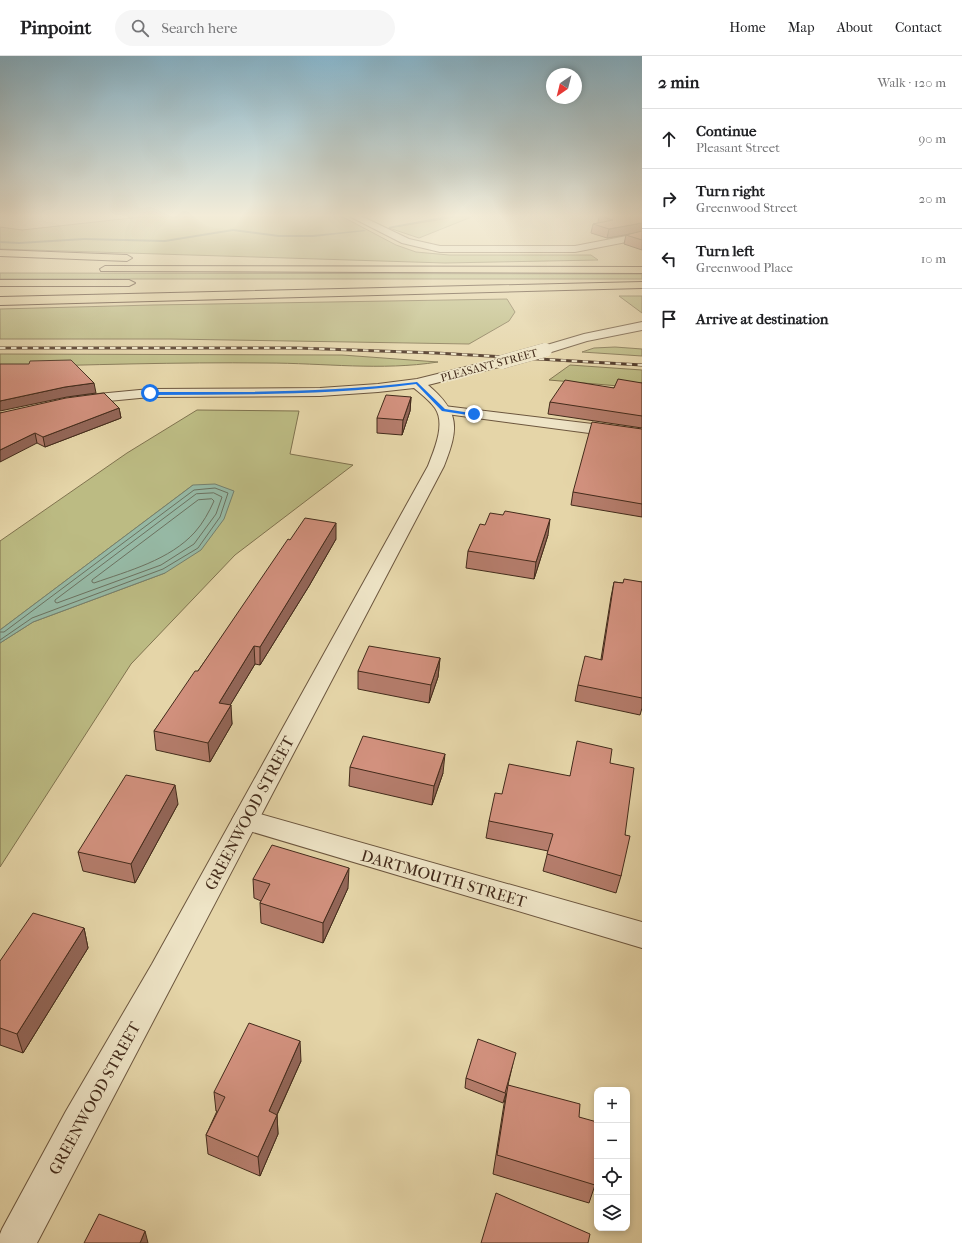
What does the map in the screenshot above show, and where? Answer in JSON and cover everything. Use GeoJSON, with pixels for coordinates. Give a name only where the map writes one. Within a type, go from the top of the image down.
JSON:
{"type":"FeatureCollection","features":[{"type":"Feature","properties":{"kind":"highway"},"geometry":{"type":"LineString","coordinates":[[0,283],[143,283]]}},
{"type":"Feature","properties":{"kind":"highway"},"geometry":{"type":"LineString","coordinates":[[262,283],[642,285]]}},
{"type":"Feature","properties":{"kind":"highway"},"geometry":{"type":"LineString","coordinates":[[0,301],[642,285]]}},
{"type":"Feature","properties":{"kind":"street","name":"PLEASANT STREET"},"geometry":{"type":"LineString","coordinates":[[61,403],[122,395],[320,392],[378,388],[417,383],[502,362],[584,338],[642,326]]}},
{"type":"Feature","properties":{"kind":"street"},"geometry":{"type":"LineString","coordinates":[[417,383],[444,410],[642,435]]}},
{"type":"Feature","properties":{"kind":"street","name":"GREENWOOD STREET"},"geometry":{"type":"LineString","coordinates":[[16,1243],[436,466],[441,453],[445,430],[444,410]]}},
{"type":"Feature","properties":{"kind":"street","name":"DARTMOUTH STREET"},"geometry":{"type":"LineString","coordinates":[[246,820],[642,935]]}},
{"type":"Feature","properties":{"kind":"shaded area"},"geometry":{"type":"Polygon","coordinates":[[[0,273],[642,274],[642,279],[0,279],[0,273]]]}},
{"type":"Feature","properties":{"kind":"shaded area"},"geometry":{"type":"Polygon","coordinates":[[[619,296],[642,296],[642,313],[619,296]]]}},
{"type":"Feature","properties":{"kind":"shaded area"},"geometry":{"type":"Polygon","coordinates":[[[507,299],[515,312],[509,321],[469,344],[170,339],[0,339],[0,309],[507,299]]]}},
{"type":"Feature","properties":{"kind":"shaded area"},"geometry":{"type":"Polygon","coordinates":[[[615,347],[642,349],[642,356],[582,352],[594,348],[615,347]]]}},
{"type":"Feature","properties":{"kind":"shaded area"},"geometry":{"type":"Polygon","coordinates":[[[0,354],[342,355],[438,362],[395,366],[233,363],[0,367],[0,354]]]}},
{"type":"Feature","properties":{"kind":"shaded area"},"geometry":{"type":"Polygon","coordinates":[[[570,365],[642,370],[642,388],[549,380],[570,365]]]}},
{"type":"Feature","properties":{"kind":"shaded area"},"geometry":{"type":"Polygon","coordinates":[[[197,410],[299,411],[290,454],[353,465],[235,555],[131,664],[0,867],[0,643],[33,622],[165,573],[193,485],[0,630],[0,541],[127,453],[197,410]]]}},
{"type":"Feature","properties":{"kind":"water"},"geometry":{"type":"Polygon","coordinates":[[[215,484],[234,491],[224,519],[201,550],[165,573],[33,622],[0,643],[0,630],[193,485],[215,484]]]}},
{"type":"Feature","properties":{"kind":"building"},"geometry":{"type":"Polygon","coordinates":[[[71,360],[94,383],[65,387],[0,401],[0,364],[29,364],[30,361],[71,360]]]}},
{"type":"Feature","properties":{"kind":"building"},"geometry":{"type":"Polygon","coordinates":[[[618,379],[642,383],[642,416],[550,402],[565,380],[614,388],[618,379]]]}},
{"type":"Feature","properties":{"kind":"building"},"geometry":{"type":"Polygon","coordinates":[[[104,393],[119,408],[43,437],[35,433],[0,450],[0,413],[66,398],[104,393]]]}},
{"type":"Feature","properties":{"kind":"building"},"geometry":{"type":"Polygon","coordinates":[[[386,395],[411,397],[403,420],[377,418],[386,395]]]}},
{"type":"Feature","properties":{"kind":"building"},"geometry":{"type":"Polygon","coordinates":[[[592,422],[642,429],[642,504],[573,492],[592,422]]]}},
{"type":"Feature","properties":{"kind":"building"},"geometry":{"type":"Polygon","coordinates":[[[505,511],[550,519],[536,562],[468,551],[480,524],[485,525],[490,513],[503,515],[505,511]]]}},
{"type":"Feature","properties":{"kind":"building"},"geometry":{"type":"Polygon","coordinates":[[[305,518],[336,523],[260,647],[254,646],[219,703],[231,705],[208,743],[154,731],[195,671],[198,671],[288,539],[290,540],[305,518]]]}},
{"type":"Feature","properties":{"kind":"building"},"geometry":{"type":"Polygon","coordinates":[[[624,579],[642,582],[642,698],[578,685],[585,656],[602,660],[614,582],[623,583],[624,579]]]}},
{"type":"Feature","properties":{"kind":"building"},"geometry":{"type":"Polygon","coordinates":[[[369,646],[440,658],[431,685],[358,671],[369,646]]]}},
{"type":"Feature","properties":{"kind":"building"},"geometry":{"type":"Polygon","coordinates":[[[363,736],[445,754],[434,786],[350,767],[363,736]]]}},
{"type":"Feature","properties":{"kind":"building"},"geometry":{"type":"Polygon","coordinates":[[[577,741],[612,749],[610,763],[634,768],[625,835],[630,836],[621,876],[547,854],[553,834],[489,821],[495,793],[502,794],[509,764],[570,776],[577,741]]]}},
{"type":"Feature","properties":{"kind":"building"},"geometry":{"type":"Polygon","coordinates":[[[126,775],[175,785],[131,864],[78,852],[126,775]]]}},
{"type":"Feature","properties":{"kind":"building"},"geometry":{"type":"Polygon","coordinates":[[[272,845],[349,868],[323,923],[260,903],[270,884],[253,879],[272,845]]]}},
{"type":"Feature","properties":{"kind":"building"},"geometry":{"type":"Polygon","coordinates":[[[33,913],[84,928],[17,1034],[0,1028],[0,961],[33,913]]]}},
{"type":"Feature","properties":{"kind":"building"},"geometry":{"type":"Polygon","coordinates":[[[249,1023],[300,1041],[269,1111],[277,1115],[258,1157],[206,1135],[225,1097],[214,1092],[249,1023]]]}},
{"type":"Feature","properties":{"kind":"building"},"geometry":{"type":"Polygon","coordinates":[[[478,1039],[516,1053],[505,1093],[466,1078],[478,1039]]]}},
{"type":"Feature","properties":{"kind":"building"},"geometry":{"type":"Polygon","coordinates":[[[508,1085],[580,1104],[579,1117],[594,1121],[594,1185],[497,1155],[508,1085]]]}},
{"type":"Feature","properties":{"kind":"building"},"geometry":{"type":"Polygon","coordinates":[[[496,1193],[590,1234],[588,1243],[481,1243],[496,1193]]]}},
{"type":"Feature","properties":{"kind":"building"},"geometry":{"type":"Polygon","coordinates":[[[99,1214],[145,1231],[140,1243],[84,1243],[99,1214]]]}},
{"type":"Feature","properties":{"kind":"railway"},"geometry":{"type":"LineString","coordinates":[[0,348],[297,348],[436,353],[642,365]]}},
{"type":"Feature","properties":{"kind":"route"},"geometry":{"type":"LineString","coordinates":[[150,393],[320,392],[378,388],[417,383],[444,410],[474,414]]}}]}
